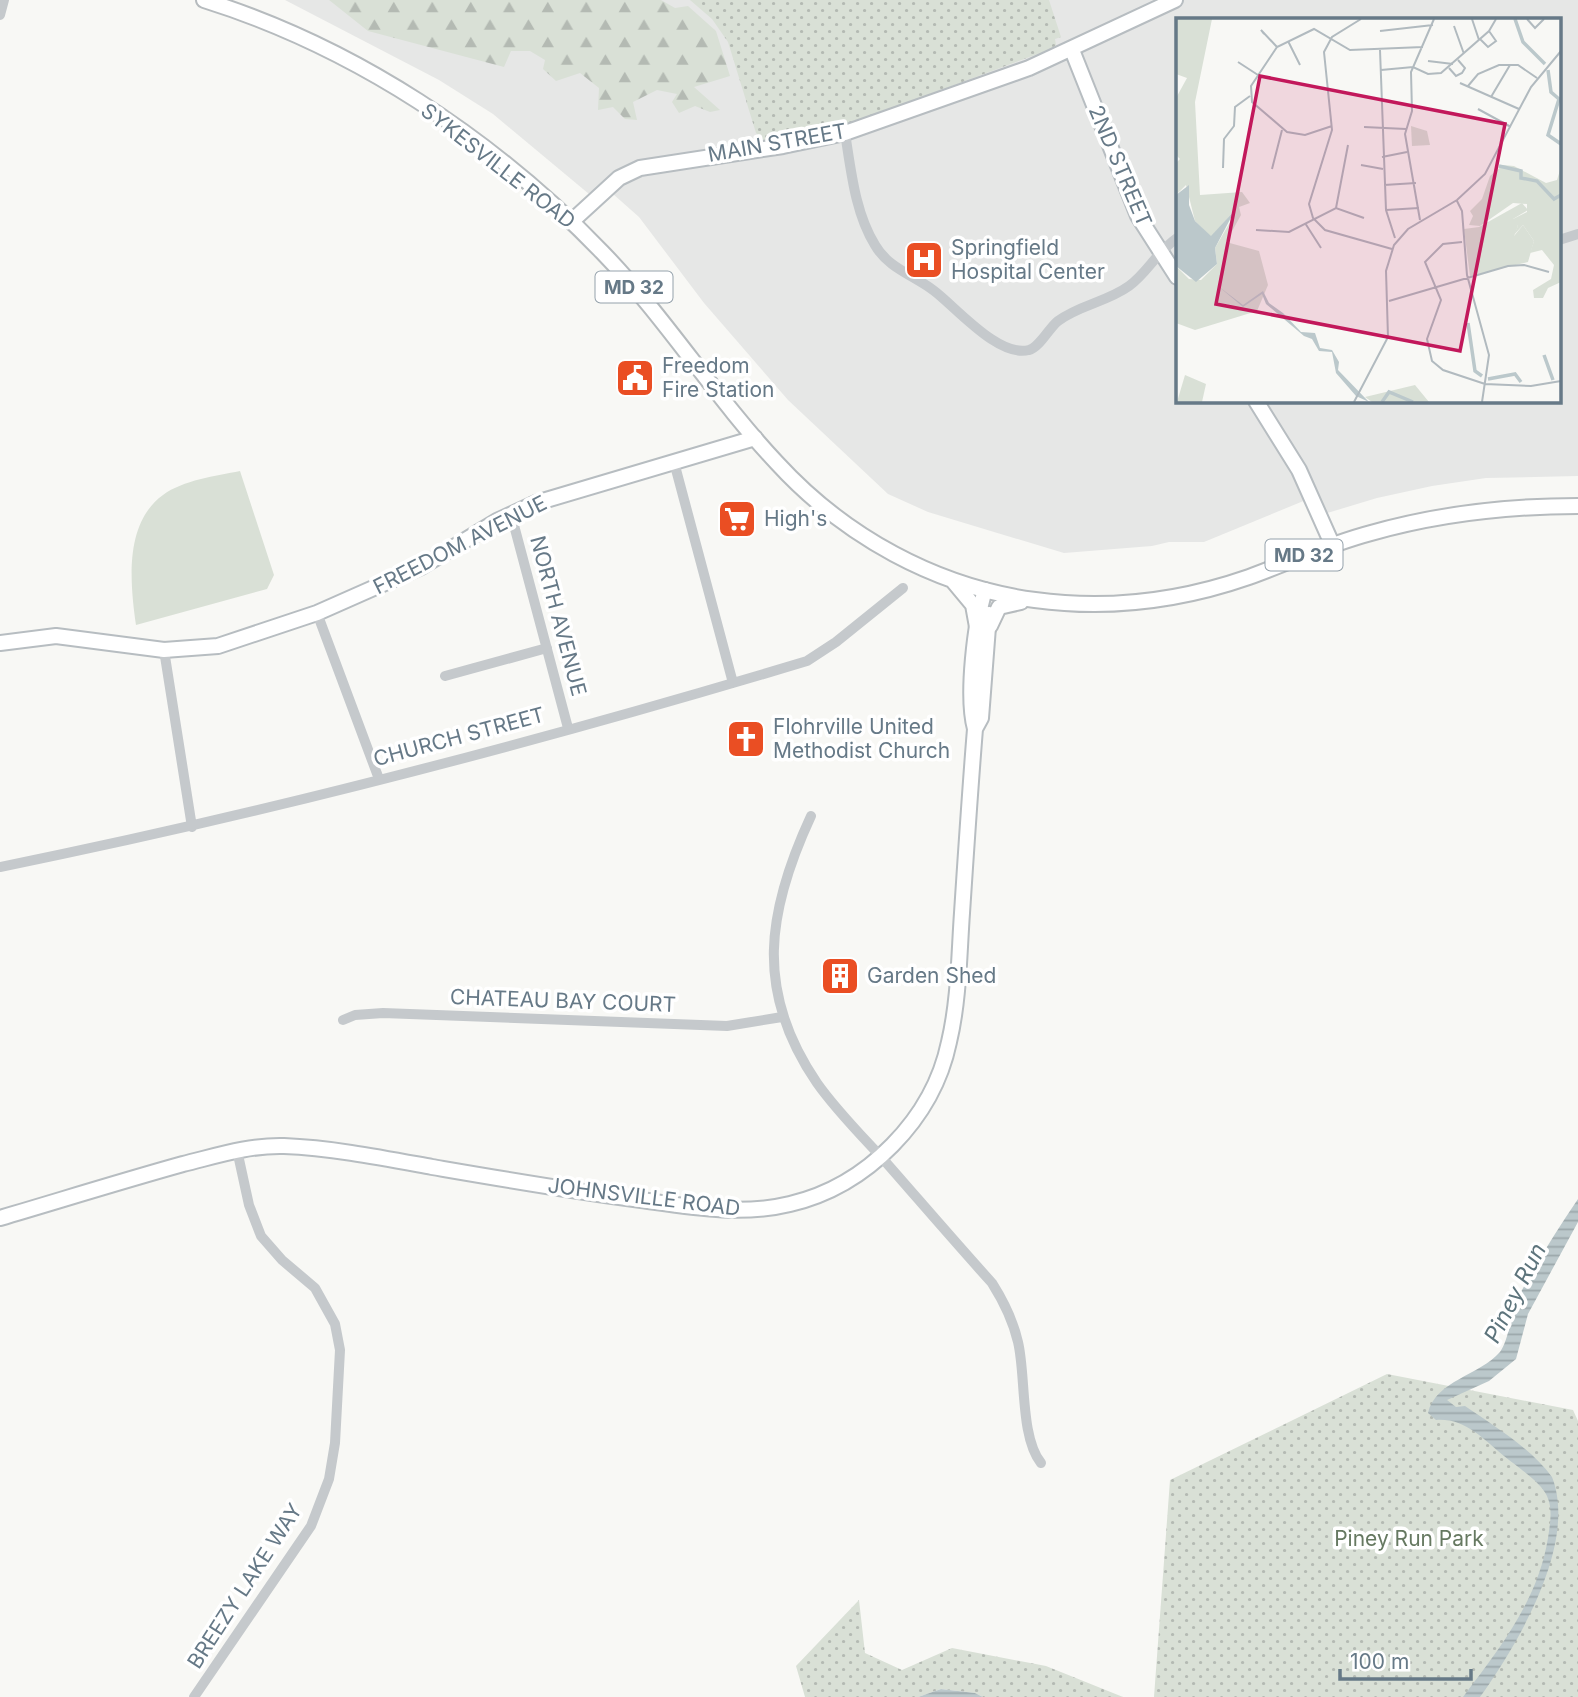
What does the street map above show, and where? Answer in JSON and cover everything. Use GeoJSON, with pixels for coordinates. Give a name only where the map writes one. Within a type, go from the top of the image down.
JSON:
{"type":"FeatureCollection","features":[{"type":"Feature","properties":{"kind":"street"},"geometry":{"type":"LineString","coordinates":[[0,15],[4,0]]}},
{"type":"Feature","properties":{"kind":"street","name":"SYKESVILLE ROAD"},"geometry":{"type":"LineString","coordinates":[[204,0],[305,40],[393,86],[459,130],[571,222],[652,308],[755,438],[803,488],[855,530],[884,549],[952,580],[1031,600],[1110,604],[1181,596],[1251,576],[1332,544],[1409,522],[1499,509],[1578,506]]}},
{"type":"Feature","properties":{"kind":"street","name":"MAIN STREET"},"geometry":{"type":"LineString","coordinates":[[571,222],[619,178],[640,168],[783,146],[845,133],[1072,50],[1175,0]]}},
{"type":"Feature","properties":{"kind":"street","name":"2ND STREET"},"geometry":{"type":"LineString","coordinates":[[1072,50],[1124,184],[1158,251],[1176,276]]}},
{"type":"Feature","properties":{"kind":"street"},"geometry":{"type":"LineString","coordinates":[[845,133],[863,220],[883,257],[931,288],[1004,347],[1026,351],[1033,349],[1049,327],[1069,313],[1102,302],[1130,285],[1158,251],[1176,239]]}},
{"type":"Feature","properties":{"kind":"street"},"geometry":{"type":"LineString","coordinates":[[1560,240],[1578,234]]}},
{"type":"Feature","properties":{"kind":"street"},"geometry":{"type":"LineString","coordinates":[[1257,402],[1299,470],[1332,544]]}},
{"type":"Feature","properties":{"kind":"street","name":"FREEDOM AVENUE"},"geometry":{"type":"LineString","coordinates":[[0,643],[56,636],[164,650],[218,646],[317,613],[421,567],[511,514],[536,503],[755,438]]}},
{"type":"Feature","properties":{"kind":"street"},"geometry":{"type":"LineString","coordinates":[[674,462],[733,683]]}},
{"type":"Feature","properties":{"kind":"street","name":"NORTH AVENUE"},"geometry":{"type":"LineString","coordinates":[[511,514],[568,728]]}},
{"type":"Feature","properties":{"kind":"street"},"geometry":{"type":"LineString","coordinates":[[952,580],[973,605],[983,627],[999,607],[1031,600]]}},
{"type":"Feature","properties":{"kind":"street","name":"CHURCH STREET"},"geometry":{"type":"LineString","coordinates":[[0,867],[192,827],[733,683],[816,656],[903,587]]}},
{"type":"Feature","properties":{"kind":"street","name":"JOHNSVILLE ROAD"},"geometry":{"type":"LineString","coordinates":[[0,1218],[237,1150],[281,1146],[614,1197],[739,1211],[790,1204],[820,1194],[853,1178],[881,1157],[898,1139],[928,1097],[949,1044],[961,930],[975,729],[971,707],[983,627],[985,590]]}},
{"type":"Feature","properties":{"kind":"street"},"geometry":{"type":"LineString","coordinates":[[317,613],[379,779]]}},
{"type":"Feature","properties":{"kind":"street"},"geometry":{"type":"LineString","coordinates":[[445,676],[547,648]]}},
{"type":"Feature","properties":{"kind":"street"},"geometry":{"type":"LineString","coordinates":[[164,650],[192,827]]}},
{"type":"Feature","properties":{"kind":"street"},"geometry":{"type":"LineString","coordinates":[[811,816],[782,887],[774,923],[773,958],[782,1017],[816,1082],[992,1283],[1004,1303],[1018,1343],[1032,1446],[1041,1463]]}},
{"type":"Feature","properties":{"kind":"street","name":"CHATEAU BAY COURT"},"geometry":{"type":"LineString","coordinates":[[343,1020],[355,1015],[383,1013],[727,1026],[782,1017]]}},
{"type":"Feature","properties":{"kind":"street","name":"BREEZY LAKE WAY"},"geometry":{"type":"LineString","coordinates":[[194,1697],[311,1526],[329,1479],[335,1443],[340,1350],[335,1324],[315,1288],[282,1260],[261,1236],[249,1205],[237,1150]]}},
{"type":"Feature","properties":{"kind":"shaded area","name":"Springfield Hospital Center"},"geometry":{"type":"Polygon","coordinates":[[[285,0],[1578,0],[1578,476],[1486,478],[1432,486],[1377,498],[1324,514],[1318,495],[1204,542],[1169,542],[1152,546],[1064,553],[928,512],[888,494],[788,400],[704,303],[639,217],[613,194],[601,204],[493,114],[439,80],[285,0]]]}},
{"type":"Feature","properties":{"kind":"shaded area","name":"Piney Run"},"geometry":{"type":"Polygon","coordinates":[[[1578,1199],[1578,1222],[1528,1314],[1516,1359],[1489,1381],[1447,1400],[1456,1407],[1465,1406],[1534,1456],[1552,1477],[1558,1503],[1557,1532],[1551,1562],[1526,1622],[1480,1697],[1463,1697],[1504,1642],[1536,1582],[1548,1538],[1550,1506],[1544,1491],[1528,1474],[1480,1436],[1456,1422],[1436,1420],[1428,1413],[1439,1393],[1500,1352],[1519,1296],[1578,1199]]]}},
{"type":"Feature","properties":{"kind":"shaded area"},"geometry":{"type":"Polygon","coordinates":[[[941,1689],[975,1693],[983,1697],[918,1697],[941,1689]]]}},
{"type":"Feature","properties":{"kind":"green space"},"geometry":{"type":"Polygon","coordinates":[[[329,0],[661,0],[675,8],[688,6],[716,31],[730,76],[694,87],[720,110],[710,112],[695,106],[679,113],[672,102],[677,94],[657,90],[633,102],[637,120],[625,119],[613,107],[598,110],[599,88],[580,73],[556,81],[543,69],[545,60],[530,51],[511,51],[504,67],[368,31],[329,0]]]}},
{"type":"Feature","properties":{"kind":"green space"},"geometry":{"type":"Polygon","coordinates":[[[690,0],[1049,0],[1061,37],[1055,39],[1056,45],[1051,49],[842,127],[765,142],[756,133],[728,42],[712,19],[690,0]]]}},
{"type":"Feature","properties":{"kind":"green space"},"geometry":{"type":"Polygon","coordinates":[[[240,471],[274,575],[267,589],[136,625],[132,591],[133,555],[141,521],[150,507],[163,495],[180,486],[240,471]]]}},
{"type":"Feature","properties":{"kind":"green space","name":"Piney Run Park"},"geometry":{"type":"Polygon","coordinates":[[[1387,1374],[1573,1410],[1578,1421],[1578,1697],[1154,1697],[1170,1480],[1387,1374]]]}},
{"type":"Feature","properties":{"kind":"green space"},"geometry":{"type":"Polygon","coordinates":[[[859,1600],[865,1653],[902,1670],[952,1648],[1046,1666],[1123,1697],[983,1697],[975,1693],[941,1689],[918,1697],[805,1697],[796,1666],[859,1600]]]}},
{"type":"Feature","properties":{"kind":"place","name":"Springfield Hospital Center"},"geometry":{"type":"Point","coordinates":[924,260]}},
{"type":"Feature","properties":{"kind":"place","name":"Freedom Fire Station"},"geometry":{"type":"Point","coordinates":[635,378]}},
{"type":"Feature","properties":{"kind":"place","name":"High's"},"geometry":{"type":"Point","coordinates":[737,519]}},
{"type":"Feature","properties":{"kind":"place","name":"Flohrville United Methodist Church"},"geometry":{"type":"Point","coordinates":[746,739]}},
{"type":"Feature","properties":{"kind":"place","name":"Garden Shed"},"geometry":{"type":"Point","coordinates":[840,976]}}]}
